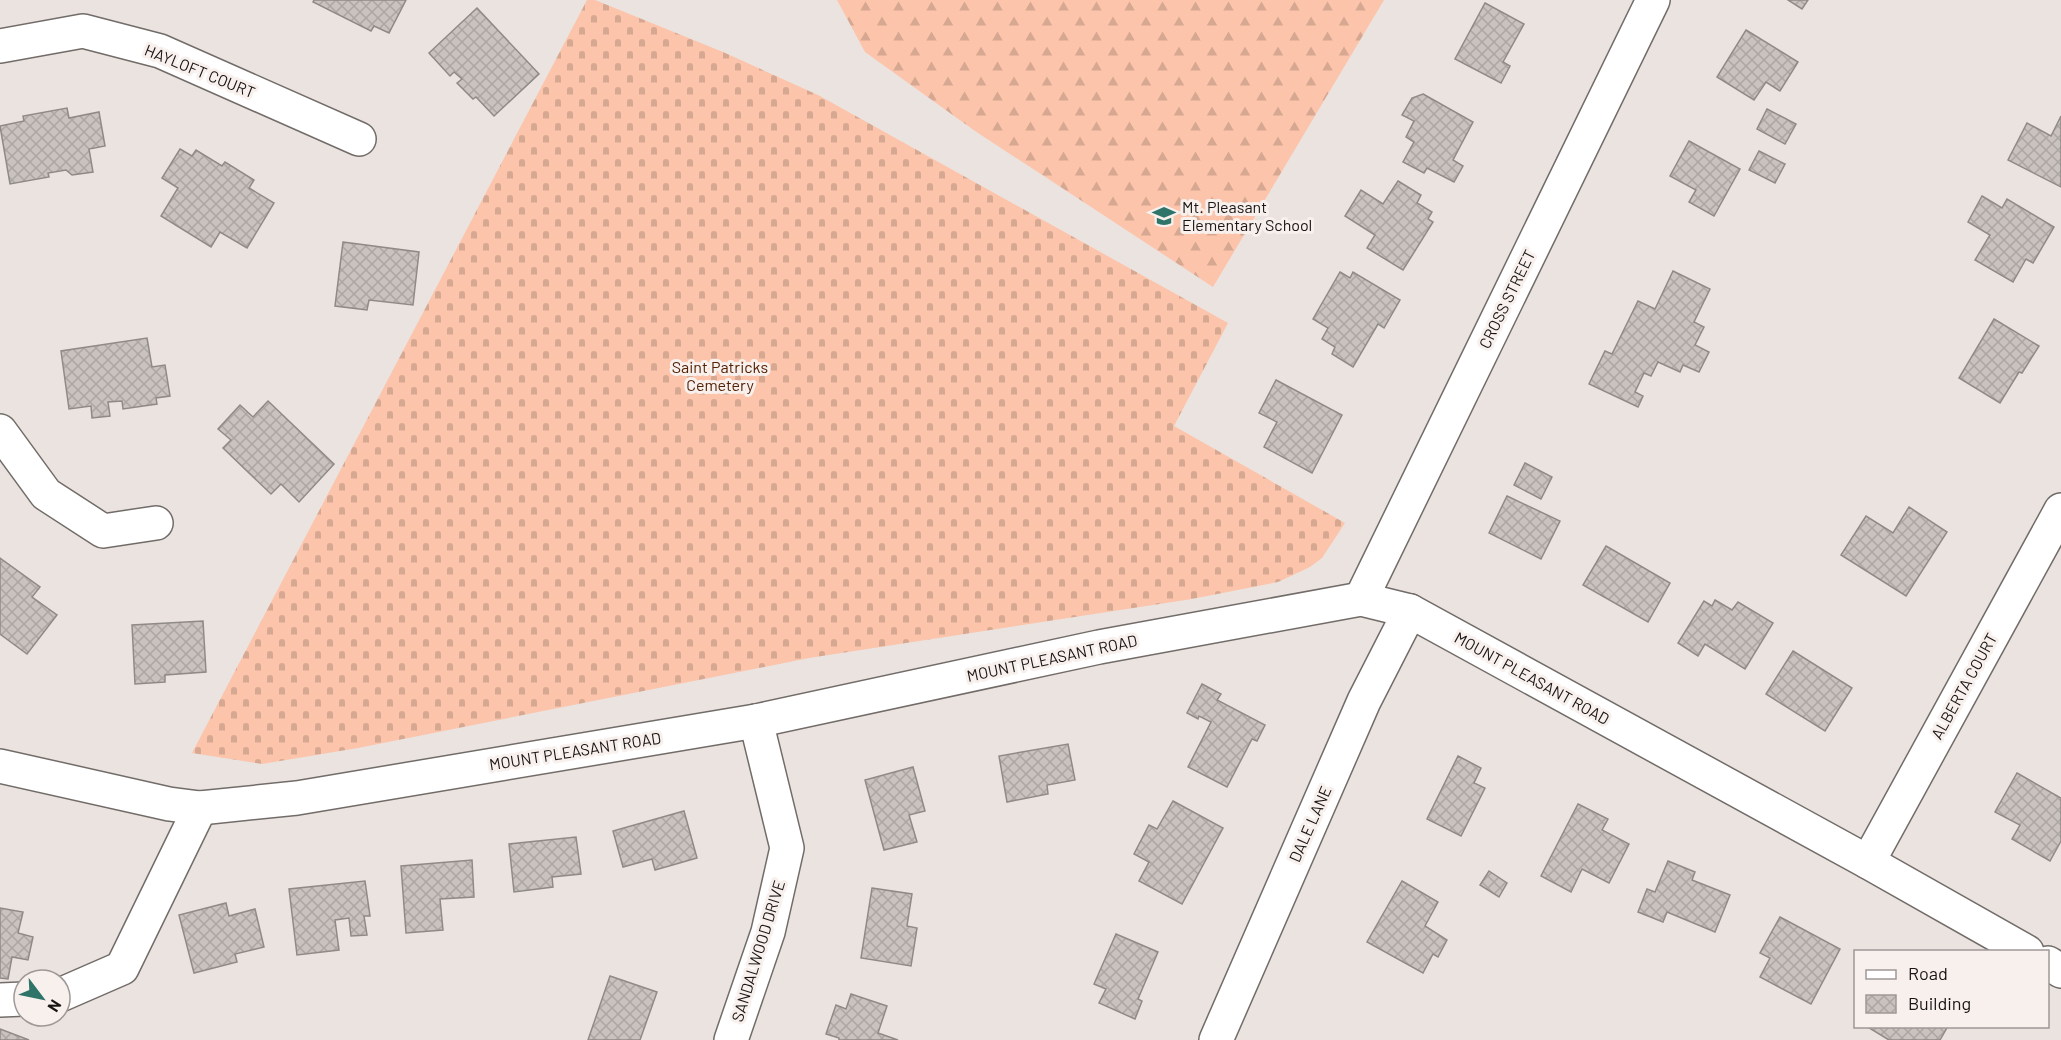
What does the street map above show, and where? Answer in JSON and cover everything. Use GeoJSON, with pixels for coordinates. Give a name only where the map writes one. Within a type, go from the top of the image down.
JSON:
{"type":"FeatureCollection","features":[{"type":"Feature","properties":{"kind":"street","name":"CROSS STREET"},"geometry":{"type":"LineString","coordinates":[[1361,599],[1653,0]]}},
{"type":"Feature","properties":{"kind":"street","name":"HAYLOFT COURT"},"geometry":{"type":"LineString","coordinates":[[0,46],[82,31],[160,51],[359,139]]}},
{"type":"Feature","properties":{"kind":"street"},"geometry":{"type":"LineString","coordinates":[[0,430],[46,494],[103,531],[156,523]]}},
{"type":"Feature","properties":{"kind":"street","name":"ALBERTA COURT"},"geometry":{"type":"LineString","coordinates":[[1868,862],[2061,510]]}},
{"type":"Feature","properties":{"kind":"street","name":"MOUNT PLEASANT ROAD"},"geometry":{"type":"LineString","coordinates":[[0,766],[140,799],[200,808],[297,798],[756,721],[1099,647],[1361,599],[1410,611],[2025,950]]}},
{"type":"Feature","properties":{"kind":"street","name":"DALE LANE"},"geometry":{"type":"LineString","coordinates":[[1216,1040],[1364,701],[1410,611]]}},
{"type":"Feature","properties":{"kind":"street","name":"SANDALWOOD DRIVE"},"geometry":{"type":"LineString","coordinates":[[731,1040],[768,932],[787,848],[756,721]]}},
{"type":"Feature","properties":{"kind":"street"},"geometry":{"type":"LineString","coordinates":[[72,990],[122,968],[200,808]]}},
{"type":"Feature","properties":{"kind":"green space","name":"Saint Patricks Cemetery"},"geometry":{"type":"Polygon","coordinates":[[[587,0],[595,0],[723,52],[818,95],[1228,323],[1174,426],[1345,523],[1322,558],[1310,567],[1278,582],[1192,599],[809,658],[358,748],[262,764],[192,753],[587,0]]]}},
{"type":"Feature","properties":{"kind":"green space","name":"Mt. Pleasant Elementary School"},"geometry":{"type":"Polygon","coordinates":[[[837,0],[1384,0],[1213,287],[975,131],[865,52],[837,0]]]}},
{"type":"Feature","properties":{"kind":"building"},"geometry":{"type":"Polygon","coordinates":[[[314,0],[406,0],[389,33],[374,26],[371,31],[313,2],[314,0]]]}},
{"type":"Feature","properties":{"kind":"building"},"geometry":{"type":"Polygon","coordinates":[[[1788,0],[1808,0],[1802,9],[1788,0]]]}},
{"type":"Feature","properties":{"kind":"building"},"geometry":{"type":"Polygon","coordinates":[[[1485,3],[1524,24],[1503,62],[1510,66],[1501,83],[1455,59],[1485,3]]]}},
{"type":"Feature","properties":{"kind":"building"},"geometry":{"type":"Polygon","coordinates":[[[477,8],[539,74],[494,116],[476,97],[473,99],[457,83],[462,79],[454,72],[450,76],[429,53],[477,8]]]}},
{"type":"Feature","properties":{"kind":"building"},"geometry":{"type":"Polygon","coordinates":[[[1746,30],[1798,62],[1780,91],[1766,82],[1754,100],[1717,77],[1746,30]]]}},
{"type":"Feature","properties":{"kind":"building"},"geometry":{"type":"Polygon","coordinates":[[[1423,94],[1473,122],[1453,160],[1463,166],[1454,182],[1427,168],[1424,173],[1403,162],[1414,142],[1406,137],[1414,121],[1402,115],[1412,98],[1423,94]]]}},
{"type":"Feature","properties":{"kind":"building"},"geometry":{"type":"Polygon","coordinates":[[[67,108],[69,118],[99,112],[105,146],[89,149],[93,172],[72,175],[66,170],[48,173],[49,177],[10,184],[0,126],[24,121],[23,116],[67,108]]]}},
{"type":"Feature","properties":{"kind":"building"},"geometry":{"type":"Polygon","coordinates":[[[1767,109],[1796,124],[1785,144],[1757,129],[1767,109]]]}},
{"type":"Feature","properties":{"kind":"building"},"geometry":{"type":"Polygon","coordinates":[[[2061,116],[2061,187],[2008,160],[2027,123],[2051,136],[2061,116]]]}},
{"type":"Feature","properties":{"kind":"building"},"geometry":{"type":"Polygon","coordinates":[[[1689,141],[1740,169],[1714,216],[1689,202],[1696,190],[1670,176],[1689,141]]]}},
{"type":"Feature","properties":{"kind":"building"},"geometry":{"type":"Polygon","coordinates":[[[180,149],[192,156],[196,150],[222,166],[225,162],[254,180],[249,188],[274,203],[247,248],[220,232],[211,247],[161,216],[178,188],[162,178],[180,149]]]}},
{"type":"Feature","properties":{"kind":"building"},"geometry":{"type":"Polygon","coordinates":[[[1759,151],[1785,164],[1775,183],[1749,170],[1759,151]]]}},
{"type":"Feature","properties":{"kind":"building"},"geometry":{"type":"Polygon","coordinates":[[[1398,181],[1421,195],[1417,203],[1432,212],[1428,219],[1433,222],[1403,270],[1367,248],[1375,235],[1345,216],[1361,190],[1383,204],[1398,181]]]}},
{"type":"Feature","properties":{"kind":"building"},"geometry":{"type":"Polygon","coordinates":[[[1982,196],[2002,208],[2007,199],[2054,227],[2033,263],[2026,259],[2013,282],[1975,260],[1990,235],[1968,222],[1982,196]]]}},
{"type":"Feature","properties":{"kind":"building"},"geometry":{"type":"Polygon","coordinates":[[[343,242],[419,252],[413,305],[369,300],[367,310],[335,306],[343,242]]]}},
{"type":"Feature","properties":{"kind":"building"},"geometry":{"type":"Polygon","coordinates":[[[1673,271],[1710,289],[1694,322],[1704,327],[1695,345],[1709,352],[1699,372],[1683,365],[1680,372],[1658,362],[1651,376],[1644,373],[1635,392],[1643,396],[1638,407],[1589,384],[1605,351],[1612,354],[1638,301],[1655,309],[1673,271]]]}},
{"type":"Feature","properties":{"kind":"building"},"geometry":{"type":"Polygon","coordinates":[[[1340,272],[1350,278],[1353,272],[1400,300],[1384,328],[1378,324],[1353,367],[1332,354],[1335,347],[1322,339],[1328,328],[1313,319],[1340,272]]]}},
{"type":"Feature","properties":{"kind":"building"},"geometry":{"type":"Polygon","coordinates":[[[1994,319],[2039,346],[2022,373],[2019,372],[2000,403],[1959,378],[1994,319]]]}},
{"type":"Feature","properties":{"kind":"building"},"geometry":{"type":"Polygon","coordinates":[[[147,338],[152,367],[165,365],[170,396],[156,398],[157,404],[123,409],[122,401],[108,402],[110,416],[92,418],[91,406],[69,409],[61,351],[147,338]]]}},
{"type":"Feature","properties":{"kind":"building"},"geometry":{"type":"Polygon","coordinates":[[[1276,380],[1342,415],[1312,473],[1264,447],[1277,422],[1259,413],[1276,380]]]}},
{"type":"Feature","properties":{"kind":"building"},"geometry":{"type":"Polygon","coordinates":[[[268,401],[334,464],[299,502],[281,484],[271,494],[223,448],[231,440],[218,429],[240,405],[253,417],[268,401]]]}},
{"type":"Feature","properties":{"kind":"building"},"geometry":{"type":"Polygon","coordinates":[[[1525,463],[1552,477],[1541,499],[1514,485],[1525,463]]]}},
{"type":"Feature","properties":{"kind":"building"},"geometry":{"type":"Polygon","coordinates":[[[1507,496],[1560,521],[1541,559],[1489,533],[1507,496]]]}},
{"type":"Feature","properties":{"kind":"building"},"geometry":{"type":"Polygon","coordinates":[[[1909,507],[1947,532],[1906,596],[1841,555],[1866,516],[1893,533],[1909,507]]]}},
{"type":"Feature","properties":{"kind":"building"},"geometry":{"type":"Polygon","coordinates":[[[1606,546],[1670,583],[1648,622],[1583,585],[1606,546]]]}},
{"type":"Feature","properties":{"kind":"building"},"geometry":{"type":"Polygon","coordinates":[[[0,558],[40,587],[32,597],[57,615],[27,654],[0,634],[0,558]]]}},
{"type":"Feature","properties":{"kind":"building"},"geometry":{"type":"Polygon","coordinates":[[[1715,600],[1732,610],[1738,602],[1773,623],[1745,669],[1705,644],[1698,656],[1678,643],[1704,601],[1712,606],[1715,600]]]}},
{"type":"Feature","properties":{"kind":"building"},"geometry":{"type":"Polygon","coordinates":[[[203,621],[206,672],[165,675],[165,682],[135,684],[132,625],[203,621]]]}},
{"type":"Feature","properties":{"kind":"building"},"geometry":{"type":"Polygon","coordinates":[[[1793,651],[1852,688],[1825,731],[1766,694],[1793,651]]]}},
{"type":"Feature","properties":{"kind":"building"},"geometry":{"type":"Polygon","coordinates":[[[1202,684],[1221,694],[1217,700],[1265,725],[1257,741],[1252,739],[1227,787],[1188,767],[1211,722],[1187,713],[1202,684]]]}},
{"type":"Feature","properties":{"kind":"building"},"geometry":{"type":"Polygon","coordinates":[[[1068,744],[1075,780],[1047,785],[1048,794],[1007,802],[999,756],[1068,744]]]}},
{"type":"Feature","properties":{"kind":"building"},"geometry":{"type":"Polygon","coordinates":[[[1458,756],[1481,768],[1474,783],[1485,788],[1461,836],[1427,819],[1458,756]]]}},
{"type":"Feature","properties":{"kind":"building"},"geometry":{"type":"Polygon","coordinates":[[[913,767],[925,811],[909,815],[917,842],[884,850],[865,780],[913,767]]]}},
{"type":"Feature","properties":{"kind":"building"},"geometry":{"type":"Polygon","coordinates":[[[2017,773],[2061,798],[2061,841],[2050,861],[2012,839],[2020,825],[1995,812],[2017,773]]]}},
{"type":"Feature","properties":{"kind":"building"},"geometry":{"type":"Polygon","coordinates":[[[1173,801],[1223,828],[1182,904],[1139,881],[1149,862],[1134,854],[1149,825],[1157,829],[1173,801]]]}},
{"type":"Feature","properties":{"kind":"building"},"geometry":{"type":"Polygon","coordinates":[[[1578,804],[1608,819],[1602,830],[1629,844],[1609,883],[1582,869],[1571,892],[1541,876],[1578,804]]]}},
{"type":"Feature","properties":{"kind":"building"},"geometry":{"type":"Polygon","coordinates":[[[684,811],[697,858],[655,870],[652,859],[623,867],[613,831],[684,811]]]}},
{"type":"Feature","properties":{"kind":"building"},"geometry":{"type":"Polygon","coordinates":[[[576,837],[581,874],[552,877],[553,887],[514,892],[509,844],[576,837]]]}},
{"type":"Feature","properties":{"kind":"building"},"geometry":{"type":"Polygon","coordinates":[[[472,860],[474,897],[440,899],[443,930],[406,933],[401,866],[472,860]]]}},
{"type":"Feature","properties":{"kind":"building"},"geometry":{"type":"Polygon","coordinates":[[[1668,861],[1695,872],[1692,880],[1730,895],[1715,932],[1667,912],[1663,922],[1638,912],[1647,889],[1655,892],[1668,861]]]}},
{"type":"Feature","properties":{"kind":"building"},"geometry":{"type":"Polygon","coordinates":[[[1489,871],[1507,883],[1499,897],[1480,885],[1489,871]]]}},
{"type":"Feature","properties":{"kind":"building"},"geometry":{"type":"Polygon","coordinates":[[[365,881],[370,916],[364,916],[367,935],[351,936],[349,918],[335,920],[339,950],[297,955],[289,889],[365,881]]]}},
{"type":"Feature","properties":{"kind":"building"},"geometry":{"type":"Polygon","coordinates":[[[1402,881],[1438,902],[1425,926],[1447,940],[1438,957],[1433,954],[1423,973],[1367,942],[1402,881]]]}},
{"type":"Feature","properties":{"kind":"building"},"geometry":{"type":"Polygon","coordinates":[[[872,888],[912,894],[907,926],[917,928],[911,966],[861,958],[872,888]]]}},
{"type":"Feature","properties":{"kind":"building"},"geometry":{"type":"Polygon","coordinates":[[[226,903],[229,916],[255,909],[264,947],[235,954],[237,962],[194,973],[179,915],[226,903]]]}},
{"type":"Feature","properties":{"kind":"building"},"geometry":{"type":"Polygon","coordinates":[[[0,908],[23,912],[18,933],[33,937],[28,960],[12,957],[8,979],[0,978],[0,908]]]}},
{"type":"Feature","properties":{"kind":"building"},"geometry":{"type":"Polygon","coordinates":[[[1780,917],[1840,949],[1811,1004],[1760,977],[1770,958],[1760,953],[1780,917]]]}},
{"type":"Feature","properties":{"kind":"building"},"geometry":{"type":"Polygon","coordinates":[[[1116,934],[1158,952],[1138,999],[1142,1001],[1135,1019],[1099,1003],[1106,989],[1094,984],[1116,934]]]}},
{"type":"Feature","properties":{"kind":"building"},"geometry":{"type":"Polygon","coordinates":[[[610,976],[657,992],[640,1040],[588,1040],[610,976]]]}},
{"type":"Feature","properties":{"kind":"building"},"geometry":{"type":"Polygon","coordinates":[[[851,994],[887,1006],[878,1033],[898,1040],[839,1040],[839,1038],[826,1034],[836,1005],[846,1009],[851,994]]]}},
{"type":"Feature","properties":{"kind":"building"},"geometry":{"type":"Polygon","coordinates":[[[1869,1028],[1947,1028],[1940,1040],[1889,1040],[1869,1028]]]}},
{"type":"Feature","properties":{"kind":"building"},"geometry":{"type":"Polygon","coordinates":[[[0,1029],[29,1040],[0,1040],[0,1029]]]}},
{"type":"Feature","properties":{"kind":"place","name":"Mt. Pleasant Elementary School"},"geometry":{"type":"Point","coordinates":[1164,216]}}]}
